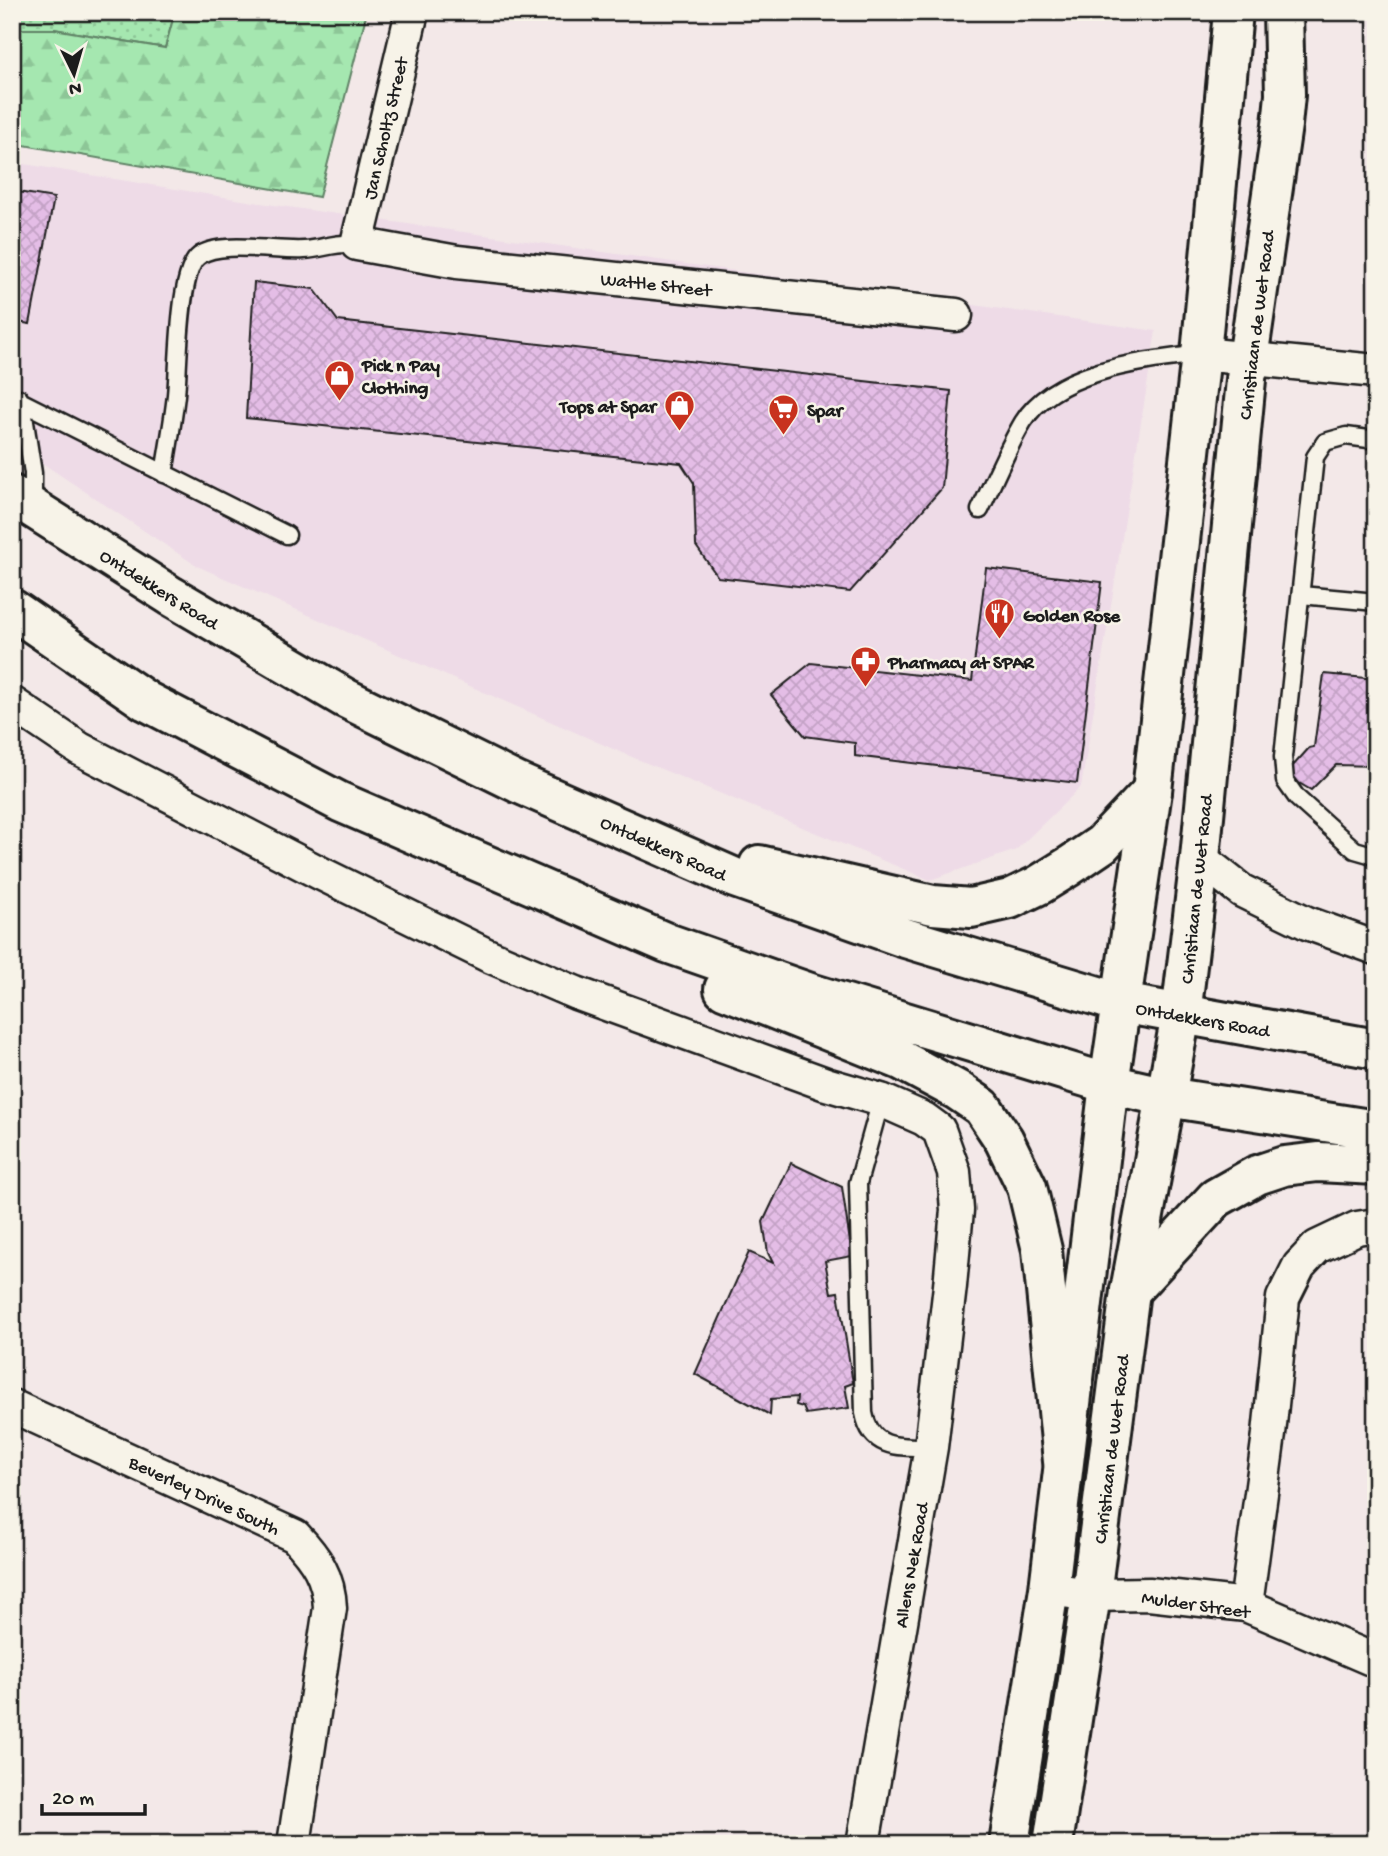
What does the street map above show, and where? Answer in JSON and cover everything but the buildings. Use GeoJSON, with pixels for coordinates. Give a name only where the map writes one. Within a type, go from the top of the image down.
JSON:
{"type":"FeatureCollection","features":[{"type":"Feature","properties":{"kind":"main road"},"geometry":{"type":"LineString","coordinates":[[1009,1844],[1049,1589],[1109,1084],[1152,791],[1201,354],[1233,12]]}},
{"type":"Feature","properties":{"kind":"main road","name":"Christiaan de Wet Road"},"geometry":{"type":"LineString","coordinates":[[1054,1844],[1091,1595],[1130,1291],[1181,1015],[1200,858],[1248,359],[1282,125],[1285,94],[1283,12]]}},
{"type":"Feature","properties":{"kind":"main road","name":"Ontdekkers Road"},"geometry":{"type":"LineString","coordinates":[[23,502],[171,596],[345,698],[517,783],[735,878],[902,937],[1121,1003],[1376,1049]]}},
{"type":"Feature","properties":{"kind":"main road"},"geometry":{"type":"LineString","coordinates":[[12,609],[146,701],[340,802],[667,943],[810,993],[1109,1084],[1167,1097],[1376,1130]]}},
{"type":"Feature","properties":{"kind":"main road"},"geometry":{"type":"LineString","coordinates":[[657,845],[784,870],[933,905],[971,908],[1010,899],[1040,885],[1068,867],[1102,845],[1152,791]]}},
{"type":"Feature","properties":{"kind":"main road"},"geometry":{"type":"LineString","coordinates":[[340,802],[401,843],[462,879],[609,946],[901,1060],[957,1090],[982,1107],[1004,1140],[1027,1187],[1042,1250],[1063,1461]]}},
{"type":"Feature","properties":{"kind":"main road"},"geometry":{"type":"LineString","coordinates":[[1130,1291],[1216,1198],[1257,1175],[1284,1166],[1318,1162],[1376,1165]]}},
{"type":"Feature","properties":{"kind":"street","name":"Jan Scholtz Street"},"geometry":{"type":"LineString","coordinates":[[356,244],[412,12]]}},
{"type":"Feature","properties":{"kind":"street","name":"Wattle Street"},"geometry":{"type":"LineString","coordinates":[[356,244],[457,262],[956,315]]}},
{"type":"Feature","properties":{"kind":"street"},"geometry":{"type":"LineString","coordinates":[[1201,354],[1376,371]]}},
{"type":"Feature","properties":{"kind":"street"},"geometry":{"type":"LineString","coordinates":[[12,703],[80,749],[320,873],[487,955],[576,993],[826,1084],[881,1100]]}},
{"type":"Feature","properties":{"kind":"street"},"geometry":{"type":"LineString","coordinates":[[1200,858],[1242,891],[1307,923],[1376,948]]}},
{"type":"Feature","properties":{"kind":"street","name":"Allens Nek Road"},"geometry":{"type":"LineString","coordinates":[[863,1844],[931,1447],[957,1210],[954,1172],[939,1130],[924,1119],[881,1100]]}},
{"type":"Feature","properties":{"kind":"street"},"geometry":{"type":"LineString","coordinates":[[1246,1605],[1269,1434],[1283,1298],[1299,1266],[1317,1247],[1357,1228],[1376,1225]]}},
{"type":"Feature","properties":{"kind":"street","name":"Beverley Drive South"},"geometry":{"type":"LineString","coordinates":[[12,1406],[295,1536],[314,1555],[329,1589],[330,1608],[294,1844]]}},
{"type":"Feature","properties":{"kind":"street","name":"Mulder Street"},"geometry":{"type":"LineString","coordinates":[[1049,1589],[1091,1595],[1149,1594],[1246,1605],[1376,1661]]}},
{"type":"Feature","properties":{"kind":"lane"},"geometry":{"type":"LineString","coordinates":[[164,474],[176,399],[184,294],[190,269],[198,256],[216,248],[306,250],[333,244],[356,244]]}},
{"type":"Feature","properties":{"kind":"lane"},"geometry":{"type":"LineString","coordinates":[[980,510],[1024,420],[1049,395],[1086,376],[1143,361],[1201,354]]}},
{"type":"Feature","properties":{"kind":"lane"},"geometry":{"type":"LineString","coordinates":[[12,388],[33,473],[23,502]]}},
{"type":"Feature","properties":{"kind":"lane"},"geometry":{"type":"LineString","coordinates":[[17,400],[287,536]]}},
{"type":"Feature","properties":{"kind":"lane"},"geometry":{"type":"LineString","coordinates":[[1376,440],[1346,436],[1325,442],[1315,457],[1283,757],[1285,781],[1297,798],[1355,850],[1376,856]]}},
{"type":"Feature","properties":{"kind":"lane"},"geometry":{"type":"LineString","coordinates":[[1301,595],[1376,602]]}},
{"type":"Feature","properties":{"kind":"lane"},"geometry":{"type":"LineString","coordinates":[[881,1100],[858,1183],[864,1413],[867,1428],[881,1441],[897,1447],[931,1447]]}},
{"type":"Feature","properties":{"kind":"shaded area"},"geometry":{"type":"Polygon","coordinates":[[[12,162],[260,203],[1156,331],[1081,787],[1016,850],[930,880],[620,752],[197,566],[12,443],[12,162]]]}},
{"type":"Feature","properties":{"kind":"green space"},"geometry":{"type":"Polygon","coordinates":[[[12,12],[175,12],[165,48],[54,29],[12,29],[12,12]]]}},
{"type":"Feature","properties":{"kind":"green space"},"geometry":{"type":"Polygon","coordinates":[[[175,12],[367,12],[319,197],[12,143],[12,29],[54,29],[165,48],[175,12]]]}},
{"type":"Feature","properties":{"kind":"place","name":"Pick n Pay Clothing"},"geometry":{"type":"Point","coordinates":[339,402]}},
{"type":"Feature","properties":{"kind":"place","name":"Tops at Spar"},"geometry":{"type":"Point","coordinates":[679,432]}},
{"type":"Feature","properties":{"kind":"place","name":"Spar"},"geometry":{"type":"Point","coordinates":[784,436]}},
{"type":"Feature","properties":{"kind":"place","name":"Golden Rose"},"geometry":{"type":"Point","coordinates":[1000,641]}},
{"type":"Feature","properties":{"kind":"place","name":"Pharmacy at SPAR"},"geometry":{"type":"Point","coordinates":[865,688]}}]}
